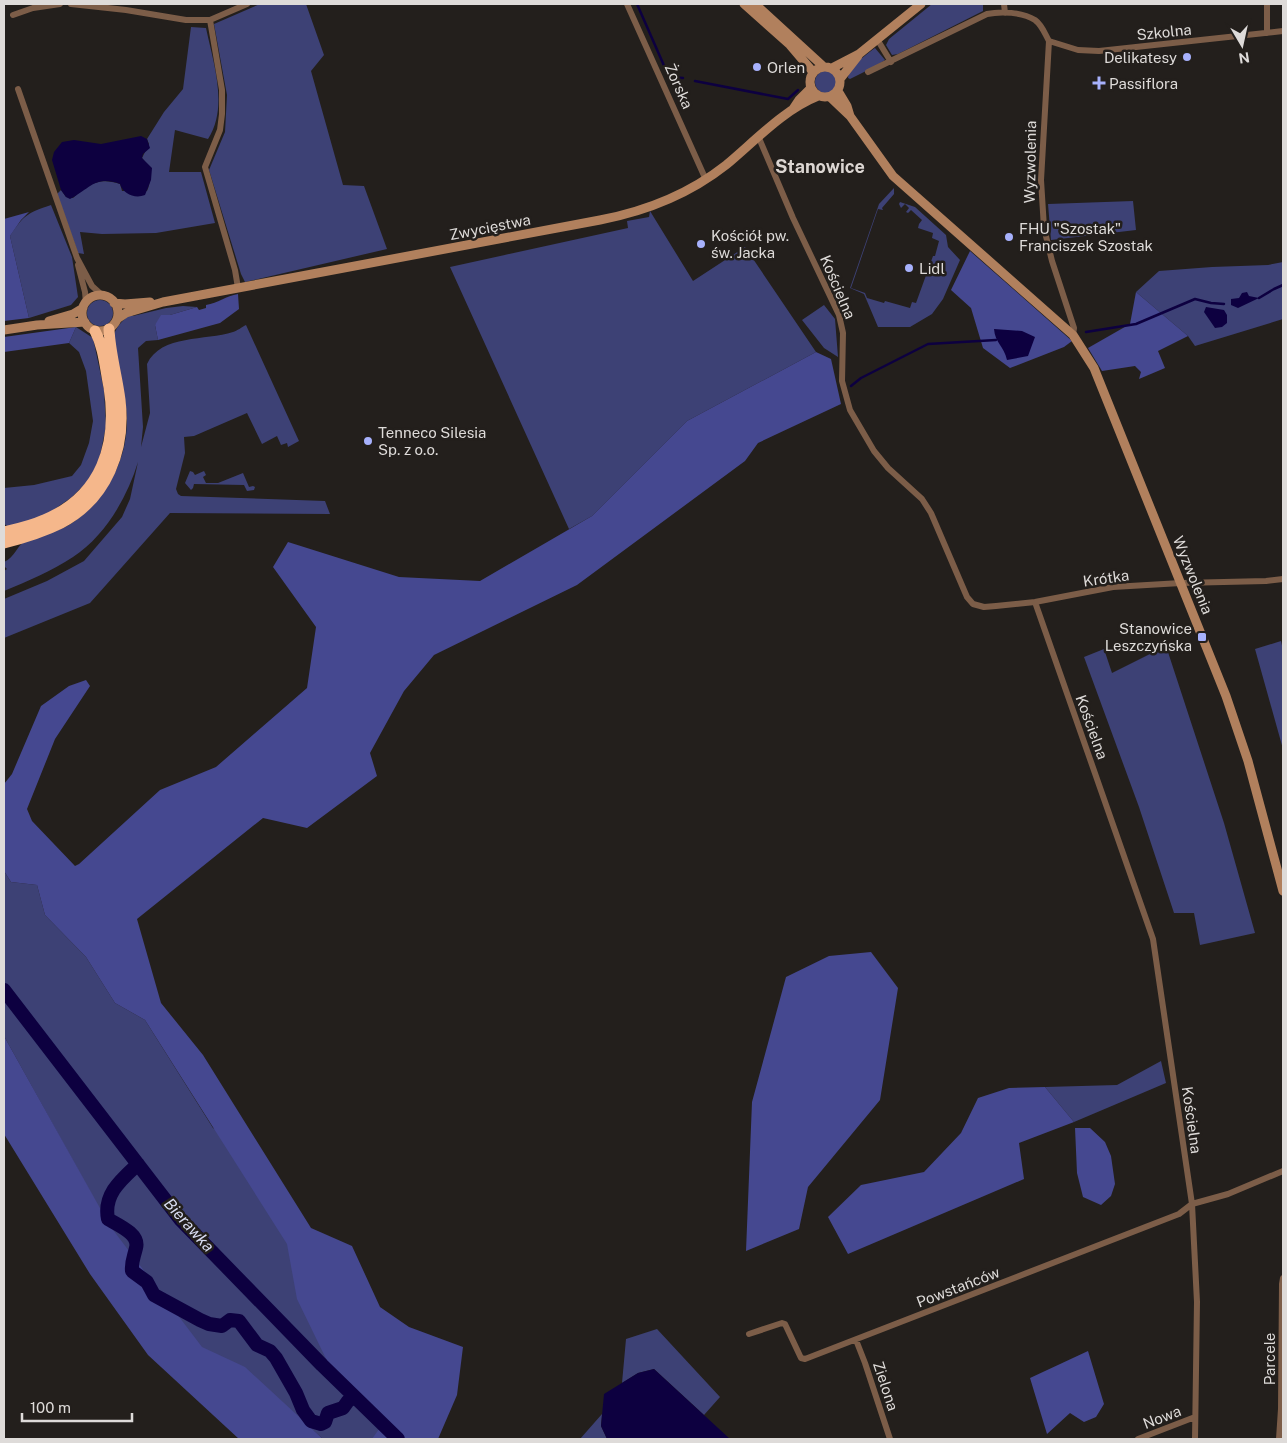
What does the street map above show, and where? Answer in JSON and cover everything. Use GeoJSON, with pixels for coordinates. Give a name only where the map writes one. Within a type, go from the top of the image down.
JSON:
{"type":"FeatureCollection","features":[{"type":"Feature","properties":{"kind":"highway"},"geometry":{"type":"LineString","coordinates":[[4,543],[46,530],[76,514],[96,494],[114,465],[122,423],[109,329]]}},
{"type":"Feature","properties":{"kind":"highway"},"geometry":{"type":"LineString","coordinates":[[4,532],[44,520],[70,506],[88,489],[100,470],[110,444],[112,413],[102,349],[96,331]]}},
{"type":"Feature","properties":{"kind":"main road"},"geometry":{"type":"LineString","coordinates":[[744,4],[790,45],[813,72]]}},
{"type":"Feature","properties":{"kind":"main road"},"geometry":{"type":"LineString","coordinates":[[755,4],[828,68],[837,72],[840,79],[838,91],[830,97],[818,96],[811,88],[810,77],[813,72],[828,68],[859,54]]}},
{"type":"Feature","properties":{"kind":"main road"},"geometry":{"type":"LineString","coordinates":[[840,79],[859,54],[921,4]]}},
{"type":"Feature","properties":{"kind":"main road","name":"Zwycięstwa"},"geometry":{"type":"LineString","coordinates":[[793,109],[811,88]]}},
{"type":"Feature","properties":{"kind":"main road","name":"Wyzwolenia"},"geometry":{"type":"LineString","coordinates":[[838,91],[847,106],[850,116]]}},
{"type":"Feature","properties":{"kind":"main road","name":"Zwycięstwa"},"geometry":{"type":"LineString","coordinates":[[117,319],[128,313],[163,302],[626,215],[664,202],[706,180],[793,109],[818,96]]}},
{"type":"Feature","properties":{"kind":"main road","name":"Wyzwolenia"},"geometry":{"type":"LineString","coordinates":[[830,97],[850,116],[893,176],[1073,335],[1094,368],[1226,696],[1248,761],[1283,891]]}},
{"type":"Feature","properties":{"kind":"main road"},"geometry":{"type":"LineString","coordinates":[[37,325],[71,315],[92,298],[102,296],[114,302],[117,309],[117,319],[109,329],[96,331],[88,327],[82,315],[85,305]]}},
{"type":"Feature","properties":{"kind":"main road","name":"Zwycięstwa"},"geometry":{"type":"LineString","coordinates":[[114,302],[125,304],[163,302]]}},
{"type":"Feature","properties":{"kind":"main road"},"geometry":{"type":"LineString","coordinates":[[4,330],[37,325],[85,322]]}},
{"type":"Feature","properties":{"kind":"street"},"geometry":{"type":"LineString","coordinates":[[13,15],[33,8],[60,4]]}},
{"type":"Feature","properties":{"kind":"street"},"geometry":{"type":"LineString","coordinates":[[71,4],[126,10],[186,20],[210,20],[247,4]]}},
{"type":"Feature","properties":{"kind":"street","name":"Żorska"},"geometry":{"type":"LineString","coordinates":[[627,4],[706,180]]}},
{"type":"Feature","properties":{"kind":"street"},"geometry":{"type":"LineString","coordinates":[[1004,4],[1005,13]]}},
{"type":"Feature","properties":{"kind":"street"},"geometry":{"type":"LineString","coordinates":[[1267,4],[1267,32]]}},
{"type":"Feature","properties":{"kind":"street"},"geometry":{"type":"LineString","coordinates":[[868,72],[987,14],[1005,13],[1026,16],[1042,28],[1049,41]]}},
{"type":"Feature","properties":{"kind":"street"},"geometry":{"type":"LineString","coordinates":[[210,20],[222,90],[222,114],[220,130],[205,168],[235,270],[238,288]]}},
{"type":"Feature","properties":{"kind":"street","name":"Szkolna"},"geometry":{"type":"LineString","coordinates":[[1049,41],[1078,50],[1099,51],[1283,31]]}},
{"type":"Feature","properties":{"kind":"street"},"geometry":{"type":"LineString","coordinates":[[877,39],[891,62]]}},
{"type":"Feature","properties":{"kind":"street","name":"Wyzwolenia"},"geometry":{"type":"LineString","coordinates":[[1049,41],[1041,180],[1044,228],[1052,261],[1074,328],[1073,335]]}},
{"type":"Feature","properties":{"kind":"street"},"geometry":{"type":"LineString","coordinates":[[18,89],[77,258],[85,292],[85,305]]}},
{"type":"Feature","properties":{"kind":"street","name":"Kościelna"},"geometry":{"type":"LineString","coordinates":[[758,138],[839,315],[843,333],[842,381],[850,410],[867,442],[888,468],[922,499],[931,513],[967,597],[973,604],[984,607],[1035,602],[1153,939],[1192,1204],[1196,1302],[1196,1439]]}},
{"type":"Feature","properties":{"kind":"street"},"geometry":{"type":"LineString","coordinates":[[77,258],[92,286],[102,296]]}},
{"type":"Feature","properties":{"kind":"street","name":"Krótka"},"geometry":{"type":"LineString","coordinates":[[1035,602],[1113,587],[1283,579]]}},
{"type":"Feature","properties":{"kind":"street","name":"Powstańców"},"geometry":{"type":"LineString","coordinates":[[749,1334],[782,1323],[785,1324],[803,1359],[1179,1214],[1192,1204],[1228,1194],[1283,1171]]}},
{"type":"Feature","properties":{"kind":"street","name":"Parcele"},"geometry":{"type":"LineString","coordinates":[[1279,1439],[1283,1278]]}},
{"type":"Feature","properties":{"kind":"street","name":"Zielona"},"geometry":{"type":"LineString","coordinates":[[856,1340],[866,1363],[890,1439]]}},
{"type":"Feature","properties":{"kind":"street","name":"Nowa"},"geometry":{"type":"LineString","coordinates":[[1138,1439],[1195,1417]]}},
{"type":"Feature","properties":{"kind":"shaded area"},"geometry":{"type":"Polygon","coordinates":[[[260,4],[306,4],[324,55],[311,71],[343,185],[364,186],[387,249],[245,282],[209,170],[225,132],[227,95],[214,24],[260,4]]]}},
{"type":"Feature","properties":{"kind":"shaded area"},"geometry":{"type":"Polygon","coordinates":[[[932,4],[983,4],[983,11],[898,54],[892,55],[886,45],[889,39],[932,4]]]}},
{"type":"Feature","properties":{"kind":"shaded area"},"geometry":{"type":"Polygon","coordinates":[[[191,27],[206,28],[218,84],[218,113],[208,139],[175,130],[169,172],[201,172],[215,223],[156,233],[102,234],[80,232],[84,254],[78,253],[57,194],[61,190],[66,197],[73,198],[89,186],[106,181],[120,184],[122,191],[147,191],[150,174],[142,158],[149,144],[147,139],[164,112],[183,89],[191,27]]]}},
{"type":"Feature","properties":{"kind":"shaded area"},"geometry":{"type":"Polygon","coordinates":[[[875,48],[885,60],[850,79],[848,78],[851,69],[875,48]]]}},
{"type":"Feature","properties":{"kind":"shaded area"},"geometry":{"type":"Polygon","coordinates":[[[826,71],[834,74],[837,82],[834,90],[826,93],[818,90],[815,82],[818,74],[826,71]]]}},
{"type":"Feature","properties":{"kind":"shaded area"},"geometry":{"type":"Polygon","coordinates":[[[141,136],[147,139],[150,148],[143,154],[142,158],[152,168],[151,180],[145,195],[130,195],[120,184],[104,181],[93,184],[70,199],[66,197],[61,190],[52,160],[54,152],[62,142],[74,140],[101,144],[141,136]]]}},
{"type":"Feature","properties":{"kind":"shaded area"},"geometry":{"type":"Polygon","coordinates":[[[894,188],[894,194],[882,208],[883,210],[878,209],[851,288],[865,293],[867,298],[884,303],[885,301],[910,308],[912,302],[916,303],[939,241],[932,238],[933,233],[918,228],[922,220],[911,210],[908,213],[906,212],[909,208],[905,204],[901,208],[900,202],[915,207],[946,235],[948,247],[960,260],[943,299],[932,314],[910,327],[878,327],[864,294],[850,288],[879,204],[894,188]]]}},
{"type":"Feature","properties":{"kind":"shaded area"},"geometry":{"type":"Polygon","coordinates":[[[1133,201],[1136,230],[1051,240],[1048,204],[1133,201]]]}},
{"type":"Feature","properties":{"kind":"shaded area"},"geometry":{"type":"Polygon","coordinates":[[[51,205],[72,257],[78,297],[71,305],[29,318],[10,236],[19,223],[27,216],[36,210],[51,205]]]}},
{"type":"Feature","properties":{"kind":"shaded area"},"geometry":{"type":"Polygon","coordinates":[[[650,211],[693,281],[745,247],[816,352],[687,421],[592,516],[569,529],[450,267],[628,228],[627,221],[649,217],[650,211]]]}},
{"type":"Feature","properties":{"kind":"shaded area"},"geometry":{"type":"Polygon","coordinates":[[[29,212],[10,236],[29,318],[4,321],[4,219],[29,212]]]}},
{"type":"Feature","properties":{"kind":"shaded area"},"geometry":{"type":"Polygon","coordinates":[[[970,251],[1072,341],[1064,347],[1010,368],[983,348],[971,308],[951,290],[970,251]]]}},
{"type":"Feature","properties":{"kind":"shaded area"},"geometry":{"type":"Polygon","coordinates":[[[1283,262],[1283,319],[1195,346],[1188,336],[1136,292],[1159,271],[1268,265],[1283,262]]]}},
{"type":"Feature","properties":{"kind":"shaded area"},"geometry":{"type":"Polygon","coordinates":[[[1136,292],[1188,336],[1158,351],[1165,368],[1139,379],[1141,372],[1135,366],[1102,371],[1088,348],[1130,324],[1136,292]]]}},
{"type":"Feature","properties":{"kind":"shaded area"},"geometry":{"type":"Polygon","coordinates":[[[1247,292],[1249,296],[1259,298],[1238,308],[1231,305],[1231,299],[1239,298],[1242,293],[1247,292]]]}},
{"type":"Feature","properties":{"kind":"shaded area"},"geometry":{"type":"Polygon","coordinates":[[[238,294],[239,309],[220,323],[158,340],[155,325],[161,315],[170,315],[197,307],[199,310],[206,308],[206,305],[238,294]]]}},
{"type":"Feature","properties":{"kind":"shaded area"},"geometry":{"type":"Polygon","coordinates":[[[100,300],[109,304],[113,313],[109,322],[100,326],[91,322],[87,313],[91,304],[100,300]]]}},
{"type":"Feature","properties":{"kind":"shaded area"},"geometry":{"type":"Polygon","coordinates":[[[824,305],[835,319],[838,357],[824,348],[802,320],[824,305]]]}},
{"type":"Feature","properties":{"kind":"shaded area"},"geometry":{"type":"Polygon","coordinates":[[[183,306],[197,307],[170,315],[155,325],[158,340],[146,341],[138,348],[143,427],[141,447],[150,413],[147,364],[154,354],[173,343],[222,335],[246,325],[299,441],[288,447],[287,443],[281,445],[277,436],[262,444],[247,413],[194,436],[184,437],[185,453],[176,489],[178,494],[181,496],[325,501],[330,514],[170,513],[90,603],[4,638],[4,599],[47,581],[84,561],[122,517],[130,499],[138,462],[128,489],[113,515],[105,527],[85,548],[40,576],[4,591],[4,571],[7,569],[4,566],[4,562],[25,541],[64,528],[83,515],[106,489],[121,458],[127,424],[125,398],[113,339],[115,331],[131,314],[133,316],[183,306]]]}},
{"type":"Feature","properties":{"kind":"shaded area"},"geometry":{"type":"Polygon","coordinates":[[[1206,307],[1224,310],[1227,315],[1227,323],[1222,327],[1215,328],[1204,312],[1206,307]]]}},
{"type":"Feature","properties":{"kind":"shaded area"},"geometry":{"type":"Polygon","coordinates":[[[76,327],[93,338],[104,390],[106,426],[99,461],[89,480],[72,497],[42,518],[9,527],[4,524],[4,488],[34,485],[72,476],[81,465],[89,443],[93,421],[86,371],[79,352],[69,343],[76,327]]]}},
{"type":"Feature","properties":{"kind":"shaded area"},"geometry":{"type":"Polygon","coordinates":[[[76,327],[69,343],[4,352],[4,337],[76,327]]]}},
{"type":"Feature","properties":{"kind":"shaded area"},"geometry":{"type":"Polygon","coordinates":[[[994,329],[1022,331],[1035,337],[1028,356],[1007,360],[996,338],[994,329]]]}},
{"type":"Feature","properties":{"kind":"shaded area"},"geometry":{"type":"Polygon","coordinates":[[[816,352],[831,359],[841,404],[758,443],[745,461],[577,585],[434,655],[404,691],[370,753],[377,776],[307,828],[263,818],[137,919],[161,1003],[203,1055],[311,1228],[352,1246],[380,1307],[409,1327],[463,1347],[457,1395],[438,1439],[372,1439],[384,1422],[331,1369],[297,1299],[287,1244],[145,1020],[115,1003],[86,957],[45,915],[37,885],[11,882],[4,871],[4,784],[12,774],[41,706],[69,686],[86,680],[90,686],[55,739],[27,809],[32,821],[75,866],[79,864],[160,790],[216,767],[307,688],[316,627],[273,567],[288,542],[399,577],[480,581],[592,516],[687,421],[816,352]]]}},
{"type":"Feature","properties":{"kind":"shaded area"},"geometry":{"type":"Polygon","coordinates":[[[190,471],[195,475],[204,471],[206,475],[203,477],[206,483],[218,483],[243,473],[249,487],[255,487],[254,490],[247,491],[244,485],[194,484],[191,490],[185,483],[190,471]]]}},
{"type":"Feature","properties":{"kind":"shaded area"},"geometry":{"type":"Polygon","coordinates":[[[1281,641],[1283,650],[1283,749],[1255,649],[1281,641]]]}},
{"type":"Feature","properties":{"kind":"shaded area"},"geometry":{"type":"Polygon","coordinates":[[[1166,646],[1224,823],[1255,933],[1200,945],[1194,913],[1174,913],[1139,807],[1084,657],[1104,649],[1112,673],[1166,646]]]}},
{"type":"Feature","properties":{"kind":"shaded area"},"geometry":{"type":"Polygon","coordinates":[[[4,871],[11,882],[37,885],[45,915],[86,957],[115,1003],[145,1020],[213,1128],[249,1148],[384,1422],[400,1439],[323,1439],[296,1415],[198,1352],[144,1289],[4,1036],[4,871]]]}},
{"type":"Feature","properties":{"kind":"shaded area"},"geometry":{"type":"Polygon","coordinates":[[[871,952],[898,988],[880,1100],[808,1187],[799,1229],[746,1251],[752,1102],[786,977],[829,956],[871,952]]]}},
{"type":"Feature","properties":{"kind":"shaded area"},"geometry":{"type":"Polygon","coordinates":[[[4,1036],[110,1226],[202,1347],[245,1367],[323,1439],[239,1439],[148,1355],[90,1274],[4,1134],[4,1036]]]}},
{"type":"Feature","properties":{"kind":"shaded area"},"geometry":{"type":"Polygon","coordinates":[[[1161,1061],[1166,1083],[1074,1122],[1045,1087],[1117,1085],[1161,1061]]]}},
{"type":"Feature","properties":{"kind":"shaded area"},"geometry":{"type":"Polygon","coordinates":[[[1045,1087],[1074,1122],[1019,1143],[1024,1179],[848,1254],[828,1217],[861,1185],[924,1172],[961,1133],[978,1098],[1009,1088],[1045,1087]]]}},
{"type":"Feature","properties":{"kind":"shaded area"},"geometry":{"type":"Polygon","coordinates":[[[1075,1128],[1090,1128],[1105,1142],[1111,1156],[1115,1184],[1111,1196],[1101,1205],[1083,1197],[1077,1173],[1075,1128]]]}},
{"type":"Feature","properties":{"kind":"shaded area"},"geometry":{"type":"Polygon","coordinates":[[[657,1329],[720,1397],[704,1415],[654,1369],[638,1373],[622,1383],[626,1339],[657,1329]]]}},
{"type":"Feature","properties":{"kind":"shaded area"},"geometry":{"type":"Polygon","coordinates":[[[1088,1351],[1104,1404],[1096,1417],[1084,1422],[1070,1413],[1047,1434],[1030,1378],[1088,1351]]]}},
{"type":"Feature","properties":{"kind":"shaded area"},"geometry":{"type":"Polygon","coordinates":[[[654,1369],[730,1439],[607,1439],[601,1426],[604,1394],[638,1373],[654,1369]]]}},
{"type":"Feature","properties":{"kind":"shaded area"},"geometry":{"type":"Polygon","coordinates":[[[602,1414],[601,1426],[607,1439],[580,1439],[602,1414]]]}},
{"type":"Feature","properties":{"kind":"waterway"},"geometry":{"type":"LineString","coordinates":[[637,4],[669,77],[683,78]]}},
{"type":"Feature","properties":{"kind":"waterway"},"geometry":{"type":"LineString","coordinates":[[695,81],[788,99],[798,90]]}},
{"type":"Feature","properties":{"kind":"waterway"},"geometry":{"type":"LineString","coordinates":[[1259,298],[1283,285]]}},
{"type":"Feature","properties":{"kind":"waterway"},"geometry":{"type":"LineString","coordinates":[[1086,332],[1136,324],[1195,299],[1224,304]]}},
{"type":"Feature","properties":{"kind":"waterway"},"geometry":{"type":"LineString","coordinates":[[851,386],[861,378],[928,344],[996,340]]}},
{"type":"Feature","properties":{"kind":"waterway","name":"Bierawka"},"geometry":{"type":"LineString","coordinates":[[4,990],[180,1219],[322,1365],[398,1439]]}},
{"type":"Feature","properties":{"kind":"waterway"},"geometry":{"type":"LineString","coordinates":[[138,1164],[120,1181],[111,1195],[108,1202],[108,1219],[127,1230],[135,1238],[136,1248],[132,1262],[132,1271],[147,1282],[154,1295],[209,1324],[222,1326],[230,1320],[239,1321],[257,1345],[270,1351],[276,1358],[296,1393],[303,1410],[311,1421],[321,1424],[325,1422],[328,1413],[343,1408],[348,1401],[355,1397]]}},
{"type":"Feature","properties":{"kind":"place","name":"Delikatesy"},"geometry":{"type":"Point","coordinates":[1187,57]}},
{"type":"Feature","properties":{"kind":"place","name":"Orlen"},"geometry":{"type":"Point","coordinates":[757,67]}},
{"type":"Feature","properties":{"kind":"place","name":"Passiflora"},"geometry":{"type":"Point","coordinates":[1099,83]}},
{"type":"Feature","properties":{"kind":"place","name":"FHU \"Szostak\" Franciszek Szostak"},"geometry":{"type":"Point","coordinates":[1009,237]}},
{"type":"Feature","properties":{"kind":"place","name":"Kościół pw. św. Jacka"},"geometry":{"type":"Point","coordinates":[701,244]}},
{"type":"Feature","properties":{"kind":"place","name":"Lidl"},"geometry":{"type":"Point","coordinates":[909,268]}},
{"type":"Feature","properties":{"kind":"place","name":"Tenneco Silesia Sp. z o.o."},"geometry":{"type":"Point","coordinates":[368,441]}},
{"type":"Feature","properties":{"kind":"place","name":"Stanowice Leszczyńska"},"geometry":{"type":"Point","coordinates":[1202,637]}},
{"type":"Feature","properties":{"kind":"district","name":"Stanowice"},"geometry":{"type":"Point","coordinates":[820,166]}}]}
